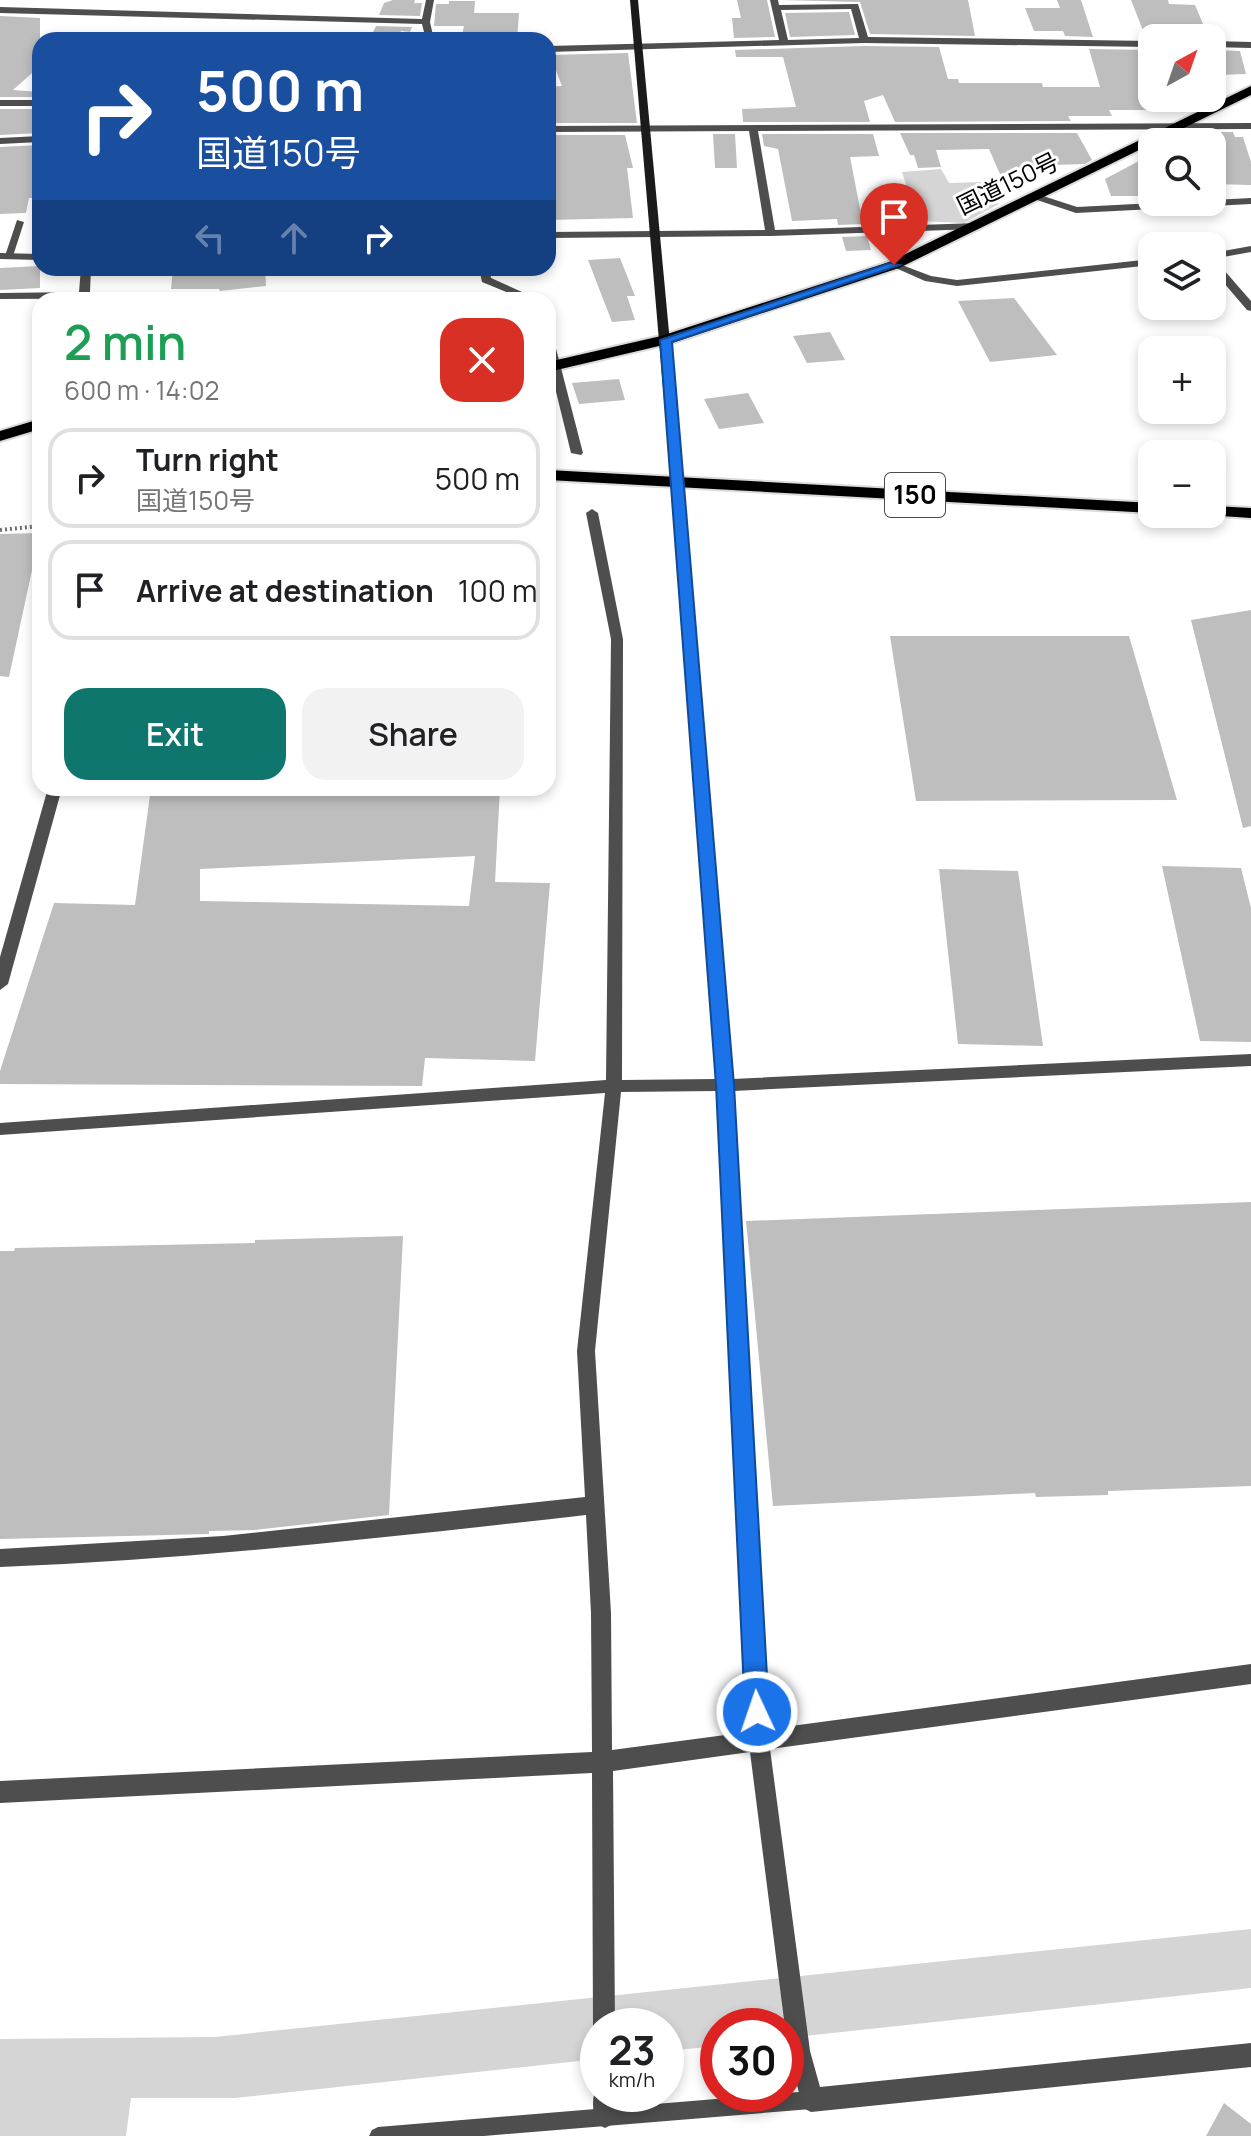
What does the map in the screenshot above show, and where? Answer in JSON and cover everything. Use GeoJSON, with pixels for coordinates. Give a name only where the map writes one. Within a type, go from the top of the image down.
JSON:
{"type":"FeatureCollection","features":[{"type":"Feature","properties":{"kind":"highway","name":"国道150号"},"geometry":{"type":"LineString","coordinates":[[556,365],[666,340],[894,265],[1251,90]]}},
{"type":"Feature","properties":{"kind":"highway"},"geometry":{"type":"LineString","coordinates":[[0,439],[32,427]]}},
{"type":"Feature","properties":{"kind":"highway"},"geometry":{"type":"LineString","coordinates":[[0,439],[32,442]]}},
{"type":"Feature","properties":{"kind":"highway","name":"150"},"geometry":{"type":"LineString","coordinates":[[556,475],[1138,507]]}},
{"type":"Feature","properties":{"kind":"highway"},"geometry":{"type":"LineString","coordinates":[[1226,512],[1251,513]]}},
{"type":"Feature","properties":{"kind":"street"},"geometry":{"type":"LineString","coordinates":[[428,32],[426,22],[430,0]]}},
{"type":"Feature","properties":{"kind":"street"},"geometry":{"type":"LineString","coordinates":[[634,0],[666,340],[725,1085],[759,1743],[799,2051],[811,2100],[1251,2055]]}},
{"type":"Feature","properties":{"kind":"street"},"geometry":{"type":"LineString","coordinates":[[784,42],[775,4],[855,6],[864,40]]}},
{"type":"Feature","properties":{"kind":"street"},"geometry":{"type":"LineString","coordinates":[[0,10],[426,22]]}},
{"type":"Feature","properties":{"kind":"street"},"geometry":{"type":"LineString","coordinates":[[556,49],[864,40],[1138,44]]}},
{"type":"Feature","properties":{"kind":"street"},"geometry":{"type":"LineString","coordinates":[[1226,44],[1251,45]]}},
{"type":"Feature","properties":{"kind":"street"},"geometry":{"type":"LineString","coordinates":[[0,103],[32,103]]}},
{"type":"Feature","properties":{"kind":"street"},"geometry":{"type":"LineString","coordinates":[[556,129],[1251,126]]}},
{"type":"Feature","properties":{"kind":"street"},"geometry":{"type":"LineString","coordinates":[[753,127],[771,233]]}},
{"type":"Feature","properties":{"kind":"street"},"geometry":{"type":"LineString","coordinates":[[0,141],[32,139]]}},
{"type":"Feature","properties":{"kind":"street"},"geometry":{"type":"LineString","coordinates":[[1037,197],[1076,210],[1251,201]]}},
{"type":"Feature","properties":{"kind":"street"},"geometry":{"type":"LineString","coordinates":[[556,235],[771,233],[977,226]]}},
{"type":"Feature","properties":{"kind":"street"},"geometry":{"type":"LineString","coordinates":[[1226,253],[1251,249]]}},
{"type":"Feature","properties":{"kind":"street"},"geometry":{"type":"LineString","coordinates":[[4,256],[32,257]]}},
{"type":"Feature","properties":{"kind":"street"},"geometry":{"type":"LineString","coordinates":[[894,265],[929,279],[957,283],[1138,264]]}},
{"type":"Feature","properties":{"kind":"street"},"geometry":{"type":"LineString","coordinates":[[485,276],[486,280],[515,292]]}},
{"type":"Feature","properties":{"kind":"street"},"geometry":{"type":"LineString","coordinates":[[1226,279],[1251,308]]}},
{"type":"Feature","properties":{"kind":"street"},"geometry":{"type":"LineString","coordinates":[[0,296],[32,297]]}},
{"type":"Feature","properties":{"kind":"street"},"geometry":{"type":"LineString","coordinates":[[556,383],[577,453]]}},
{"type":"Feature","properties":{"kind":"street"},"geometry":{"type":"LineString","coordinates":[[592,513],[617,639],[614,1086],[586,1351],[601,1613],[604,2008]]}},
{"type":"Feature","properties":{"kind":"street"},"geometry":{"type":"LineString","coordinates":[[0,984],[53,796]]}},
{"type":"Feature","properties":{"kind":"street"},"geometry":{"type":"LineString","coordinates":[[0,1129],[614,1086],[725,1085],[1251,1060]]}},
{"type":"Feature","properties":{"kind":"street"},"geometry":{"type":"LineString","coordinates":[[0,1558],[57,1557],[380,1530],[594,1505]]}},
{"type":"Feature","properties":{"kind":"street"},"geometry":{"type":"LineString","coordinates":[[0,1792],[603,1762],[1251,1674]]}},
{"type":"Feature","properties":{"kind":"lane"},"geometry":{"type":"LineString","coordinates":[[4,256],[20,222]]}},
{"type":"Feature","properties":{"kind":"lane"},"geometry":{"type":"LineString","coordinates":[[684,2103],[811,2100]]}},
{"type":"Feature","properties":{"kind":"lane"},"geometry":{"type":"LineString","coordinates":[[378,2136],[580,2108]]}},
{"type":"Feature","properties":{"kind":"path"},"geometry":{"type":"LineString","coordinates":[[0,530],[32,527]]}},
{"type":"Feature","properties":{"kind":"shaded area"},"geometry":{"type":"Polygon","coordinates":[[[941,169],[949,183],[982,182],[999,204],[964,223],[918,221],[902,172],[941,169]]]}},
{"type":"Feature","properties":{"kind":"shaded area"},"geometry":{"type":"Polygon","coordinates":[[[1251,1929],[1251,1988],[804,2036],[804,2008],[700,2008],[700,2048],[684,2049],[684,2008],[580,2008],[580,2061],[235,2098],[131,2098],[126,2136],[0,2136],[0,2039],[214,2037],[1251,1929]]]}},
{"type":"Feature","properties":{"kind":"building"},"geometry":{"type":"Polygon","coordinates":[[[393,0],[422,3],[420,16],[379,15],[384,3],[393,0]]]}},
{"type":"Feature","properties":{"kind":"building"},"geometry":{"type":"Polygon","coordinates":[[[737,0],[767,0],[775,37],[734,38],[732,18],[741,18],[737,0]]]}},
{"type":"Feature","properties":{"kind":"building"},"geometry":{"type":"Polygon","coordinates":[[[781,0],[968,0],[975,36],[870,34],[860,2],[781,0]]]}},
{"type":"Feature","properties":{"kind":"building"},"geometry":{"type":"Polygon","coordinates":[[[1057,0],[1081,0],[1093,37],[1065,36],[1063,31],[1034,31],[1025,8],[1060,8],[1057,0]]]}},
{"type":"Feature","properties":{"kind":"building"},"geometry":{"type":"Polygon","coordinates":[[[1131,0],[1168,0],[1169,4],[1195,5],[1203,24],[1140,24],[1131,0]]]}},
{"type":"Feature","properties":{"kind":"building"},"geometry":{"type":"Polygon","coordinates":[[[449,1],[475,1],[474,13],[519,13],[518,32],[463,32],[464,26],[434,26],[436,4],[449,4],[449,1]]]}},
{"type":"Feature","properties":{"kind":"building"},"geometry":{"type":"Polygon","coordinates":[[[849,12],[855,35],[790,37],[785,13],[849,12]]]}},
{"type":"Feature","properties":{"kind":"building"},"geometry":{"type":"Polygon","coordinates":[[[0,16],[40,18],[40,32],[32,32],[32,73],[13,90],[32,91],[32,97],[0,97],[0,16]]]}},
{"type":"Feature","properties":{"kind":"building"},"geometry":{"type":"Polygon","coordinates":[[[376,26],[412,27],[410,32],[373,32],[376,26]]]}},
{"type":"Feature","properties":{"kind":"building"},"geometry":{"type":"Polygon","coordinates":[[[939,47],[948,79],[958,79],[959,83],[1100,87],[1089,49],[1138,50],[1138,110],[1109,110],[1112,116],[1068,116],[1071,121],[895,122],[883,95],[864,101],[870,122],[743,122],[742,109],[796,107],[783,57],[736,57],[735,50],[939,47]]]}},
{"type":"Feature","properties":{"kind":"building"},"geometry":{"type":"Polygon","coordinates":[[[1226,50],[1240,51],[1246,74],[1226,75],[1226,50]]]}},
{"type":"Feature","properties":{"kind":"building"},"geometry":{"type":"Polygon","coordinates":[[[628,53],[637,123],[556,123],[556,86],[562,86],[556,70],[556,55],[628,53]]]}},
{"type":"Feature","properties":{"kind":"building"},"geometry":{"type":"Polygon","coordinates":[[[0,109],[32,109],[32,133],[0,135],[0,109]]]}},
{"type":"Feature","properties":{"kind":"building"},"geometry":{"type":"Polygon","coordinates":[[[1226,132],[1243,137],[1251,162],[1251,185],[1226,184],[1226,132]]]}},
{"type":"Feature","properties":{"kind":"building"},"geometry":{"type":"Polygon","coordinates":[[[900,133],[1077,133],[1092,160],[1085,164],[1020,166],[1026,180],[1003,181],[989,149],[936,150],[941,167],[918,168],[900,133]]]}},
{"type":"Feature","properties":{"kind":"building"},"geometry":{"type":"Polygon","coordinates":[[[713,134],[735,134],[737,168],[715,168],[713,134]]]}},
{"type":"Feature","properties":{"kind":"building"},"geometry":{"type":"Polygon","coordinates":[[[762,134],[873,134],[879,156],[850,157],[863,224],[838,225],[837,219],[792,221],[778,149],[764,146],[762,134]]]}},
{"type":"Feature","properties":{"kind":"building"},"geometry":{"type":"Polygon","coordinates":[[[556,135],[625,135],[633,168],[627,168],[633,218],[556,220],[556,135]]]}},
{"type":"Feature","properties":{"kind":"building"},"geometry":{"type":"Polygon","coordinates":[[[32,145],[32,198],[29,198],[26,213],[0,214],[0,147],[32,145]]]}},
{"type":"Feature","properties":{"kind":"building"},"geometry":{"type":"Polygon","coordinates":[[[1138,161],[1138,196],[1111,196],[1105,179],[1138,161]]]}},
{"type":"Feature","properties":{"kind":"building"},"geometry":{"type":"Polygon","coordinates":[[[867,236],[871,250],[846,251],[842,237],[867,236]]]}},
{"type":"Feature","properties":{"kind":"building"},"geometry":{"type":"Polygon","coordinates":[[[620,258],[635,296],[627,296],[635,320],[612,322],[588,260],[620,258]]]}},
{"type":"Feature","properties":{"kind":"building"},"geometry":{"type":"Polygon","coordinates":[[[32,266],[32,276],[40,276],[40,288],[0,290],[0,268],[32,266]]]}},
{"type":"Feature","properties":{"kind":"building"},"geometry":{"type":"Polygon","coordinates":[[[172,276],[265,276],[266,286],[220,291],[171,289],[172,276]]]}},
{"type":"Feature","properties":{"kind":"building"},"geometry":{"type":"Polygon","coordinates":[[[1014,298],[1057,355],[990,362],[958,301],[1014,298]]]}},
{"type":"Feature","properties":{"kind":"building"},"geometry":{"type":"Polygon","coordinates":[[[830,332],[845,360],[807,363],[793,336],[830,332]]]}},
{"type":"Feature","properties":{"kind":"building"},"geometry":{"type":"Polygon","coordinates":[[[619,379],[625,400],[579,404],[572,383],[619,379]]]}},
{"type":"Feature","properties":{"kind":"building"},"geometry":{"type":"Polygon","coordinates":[[[748,393],[764,423],[719,429],[704,399],[748,393]]]}},
{"type":"Feature","properties":{"kind":"building"},"geometry":{"type":"Polygon","coordinates":[[[32,533],[32,570],[9,677],[0,676],[0,534],[32,533]]]}},
{"type":"Feature","properties":{"kind":"building"},"geometry":{"type":"Polygon","coordinates":[[[1251,610],[1251,826],[1243,828],[1191,620],[1251,610]]]}},
{"type":"Feature","properties":{"kind":"building"},"geometry":{"type":"Polygon","coordinates":[[[890,636],[1129,636],[1177,800],[916,801],[890,636]]]}},
{"type":"Feature","properties":{"kind":"building"},"geometry":{"type":"Polygon","coordinates":[[[150,796],[500,796],[495,882],[550,883],[535,1061],[425,1058],[422,1086],[0,1084],[0,1071],[54,903],[135,905],[150,796]],[[475,856],[200,869],[200,901],[469,906],[475,856]]]}},
{"type":"Feature","properties":{"kind":"building"},"geometry":{"type":"Polygon","coordinates":[[[1162,866],[1241,868],[1251,908],[1251,1042],[1200,1041],[1162,866]]]}},
{"type":"Feature","properties":{"kind":"building"},"geometry":{"type":"Polygon","coordinates":[[[939,869],[1018,871],[1043,1046],[958,1044],[939,869]]]}},
{"type":"Feature","properties":{"kind":"building"},"geometry":{"type":"Polygon","coordinates":[[[1251,1202],[1251,1486],[1108,1491],[1108,1495],[1036,1497],[1035,1493],[773,1506],[746,1221],[1251,1202]]]}},
{"type":"Feature","properties":{"kind":"building"},"geometry":{"type":"Polygon","coordinates":[[[403,1236],[389,1515],[254,1530],[209,1531],[209,1534],[0,1539],[0,1251],[14,1251],[15,1248],[255,1243],[255,1240],[403,1236]]]}},
{"type":"Feature","properties":{"kind":"building"},"geometry":{"type":"Polygon","coordinates":[[[1224,2103],[1251,2124],[1251,2136],[1206,2136],[1224,2103]]]}},
{"type":"Feature","properties":{"kind":"route"},"geometry":{"type":"LineString","coordinates":[[757,1712],[725,1085],[666,340],[894,265]]}}]}
